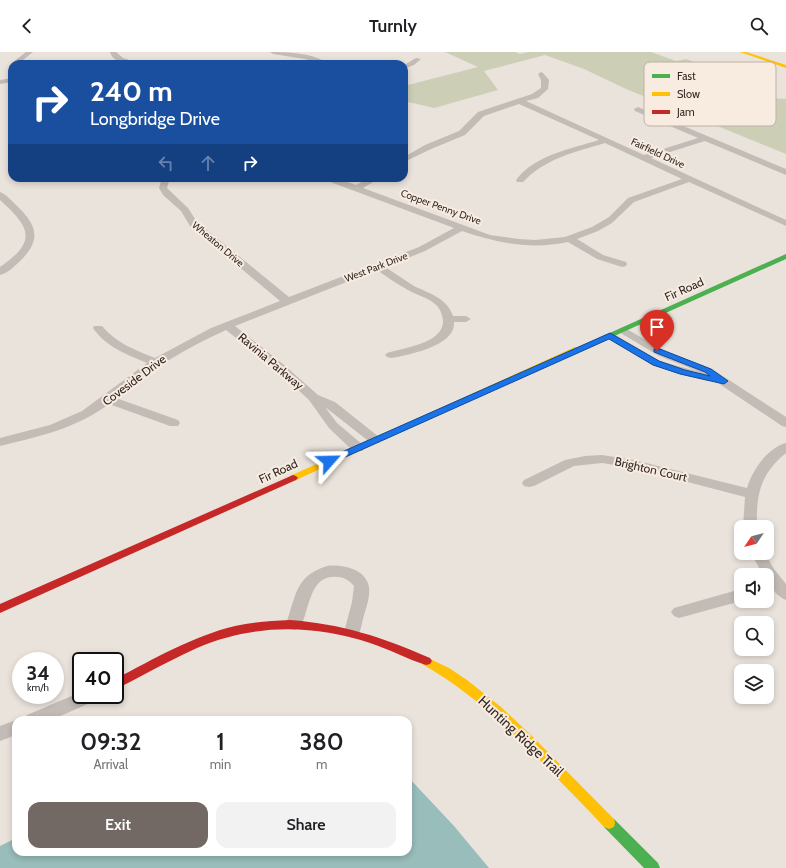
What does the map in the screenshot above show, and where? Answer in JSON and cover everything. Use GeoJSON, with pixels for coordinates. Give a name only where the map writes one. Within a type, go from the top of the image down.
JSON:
{"type":"FeatureCollection","features":[{"type":"Feature","properties":{"kind":"street"},"geometry":{"type":"LineString","coordinates":[[7,58],[21,59],[30,52]]}},
{"type":"Feature","properties":{"kind":"street"},"geometry":{"type":"LineString","coordinates":[[113,52],[118,58],[125,60]]}},
{"type":"Feature","properties":{"kind":"street"},"geometry":{"type":"LineString","coordinates":[[273,52],[306,57],[314,60]]}},
{"type":"Feature","properties":{"kind":"street"},"geometry":{"type":"LineString","coordinates":[[306,57],[317,52]]}},
{"type":"Feature","properties":{"kind":"street"},"geometry":{"type":"LineString","coordinates":[[742,52],[771,62]]}},
{"type":"Feature","properties":{"kind":"street"},"geometry":{"type":"LineString","coordinates":[[408,66],[418,59]]}},
{"type":"Feature","properties":{"kind":"street"},"geometry":{"type":"LineString","coordinates":[[776,64],[786,67]]}},
{"type":"Feature","properties":{"kind":"street"},"geometry":{"type":"LineString","coordinates":[[408,158],[462,133],[481,114],[535,96],[544,89],[545,80],[542,74]]}},
{"type":"Feature","properties":{"kind":"street","name":"Fairfield Drive"},"geometry":{"type":"LineString","coordinates":[[520,102],[786,223]]}},
{"type":"Feature","properties":{"kind":"street"},"geometry":{"type":"LineString","coordinates":[[638,109],[644,112]]}},
{"type":"Feature","properties":{"kind":"street"},"geometry":{"type":"LineString","coordinates":[[677,126],[786,172]]}},
{"type":"Feature","properties":{"kind":"street"},"geometry":{"type":"LineString","coordinates":[[643,158],[705,138]]}},
{"type":"Feature","properties":{"kind":"street"},"geometry":{"type":"LineString","coordinates":[[520,180],[532,168],[546,161],[605,141]]}},
{"type":"Feature","properties":{"kind":"street","name":"Copper Penny Drive"},"geometry":{"type":"LineString","coordinates":[[340,182],[500,240],[524,243],[548,243],[570,239],[606,223],[630,201],[689,179]]}},
{"type":"Feature","properties":{"kind":"street","name":"Wheaton Drive"},"geometry":{"type":"LineString","coordinates":[[165,182],[163,188],[166,193],[185,210],[192,224],[288,302]]}},
{"type":"Feature","properties":{"kind":"street"},"geometry":{"type":"LineString","coordinates":[[357,188],[368,182]]}},
{"type":"Feature","properties":{"kind":"street"},"geometry":{"type":"LineString","coordinates":[[0,195],[27,222],[31,233],[27,248],[22,255],[0,272]]}},
{"type":"Feature","properties":{"kind":"street","name":"West Park Drive"},"geometry":{"type":"LineString","coordinates":[[288,302],[432,245],[462,227]]}},
{"type":"Feature","properties":{"kind":"street"},"geometry":{"type":"LineString","coordinates":[[570,239],[600,257],[622,264]]}},
{"type":"Feature","properties":{"kind":"street","name":"Fir Road"},"geometry":{"type":"LineString","coordinates":[[0,609],[786,256]]}},
{"type":"Feature","properties":{"kind":"street"},"geometry":{"type":"LineString","coordinates":[[377,266],[411,288],[436,300],[446,310],[449,319],[449,328],[443,336],[436,341],[413,350],[391,355]]}},
{"type":"Feature","properties":{"kind":"street","name":"Coveside Drive"},"geometry":{"type":"LineString","coordinates":[[0,442],[34,434],[70,422],[108,400],[135,377],[156,362],[186,345],[227,325],[288,302]]}},
{"type":"Feature","properties":{"kind":"street"},"geometry":{"type":"LineString","coordinates":[[449,319],[466,319]]}},
{"type":"Feature","properties":{"kind":"street","name":"Ravinia Parkway"},"geometry":{"type":"LineString","coordinates":[[227,325],[280,367],[314,398]]}},
{"type":"Feature","properties":{"kind":"street"},"geometry":{"type":"LineString","coordinates":[[98,328],[106,338],[114,344],[156,362]]}},
{"type":"Feature","properties":{"kind":"street"},"geometry":{"type":"LineString","coordinates":[[623,330],[657,351],[708,371],[786,424]]}},
{"type":"Feature","properties":{"kind":"street"},"geometry":{"type":"LineString","coordinates":[[610,336],[656,363],[682,372],[724,381]]}},
{"type":"Feature","properties":{"kind":"street"},"geometry":{"type":"LineString","coordinates":[[314,398],[331,405],[375,440]]}},
{"type":"Feature","properties":{"kind":"street"},"geometry":{"type":"LineString","coordinates":[[314,398],[329,423],[358,448]]}},
{"type":"Feature","properties":{"kind":"street"},"geometry":{"type":"LineString","coordinates":[[108,400],[174,423]]}},
{"type":"Feature","properties":{"kind":"street"},"geometry":{"type":"LineString","coordinates":[[750,520],[749,508],[751,494],[761,471],[770,460],[786,447]]}},
{"type":"Feature","properties":{"kind":"street","name":"Brighton Court"},"geometry":{"type":"LineString","coordinates":[[529,483],[570,463],[602,459],[634,464],[751,494]]}},
{"type":"Feature","properties":{"kind":"street"},"geometry":{"type":"LineString","coordinates":[[762,560],[777,589]]}},
{"type":"Feature","properties":{"kind":"street"},"geometry":{"type":"LineString","coordinates":[[294,624],[307,585],[311,580],[324,572],[339,571],[356,578],[361,584],[362,592],[352,632]]}},
{"type":"Feature","properties":{"kind":"street"},"geometry":{"type":"LineString","coordinates":[[678,612],[734,597]]}},
{"type":"Feature","properties":{"kind":"street","name":"Hunting Ridge Trail"},"geometry":{"type":"LineString","coordinates":[[124,679],[187,647],[215,636],[248,628],[273,624],[312,624],[370,637],[403,650],[453,678],[481,697],[528,739],[653,868]]}},
{"type":"Feature","properties":{"kind":"street"},"geometry":{"type":"LineString","coordinates":[[42,716],[72,703]]}},
{"type":"Feature","properties":{"kind":"street"},"geometry":{"type":"LineString","coordinates":[[0,734],[12,729]]}},
{"type":"Feature","properties":{"kind":"green space"},"geometry":{"type":"Polygon","coordinates":[[[445,52],[515,52],[520,54],[529,52],[651,52],[676,61],[686,59],[695,62],[644,62],[644,96],[584,69],[545,55],[484,71],[498,90],[434,108],[408,102],[408,85],[478,67],[445,52]]]}},
{"type":"Feature","properties":{"kind":"green space"},"geometry":{"type":"Polygon","coordinates":[[[776,98],[786,99],[786,154],[717,126],[776,126],[776,98]]]}},
{"type":"Feature","properties":{"kind":"water"},"geometry":{"type":"Polygon","coordinates":[[[412,781],[454,826],[489,868],[0,868],[0,846],[12,840],[12,856],[412,856],[412,781]]]}},
{"type":"Feature","properties":{"kind":"traffic: fast"},"geometry":{"type":"LineString","coordinates":[[578,349],[786,256]]}},
{"type":"Feature","properties":{"kind":"traffic: fast"},"geometry":{"type":"LineString","coordinates":[[609,823],[653,868]]}},
{"type":"Feature","properties":{"kind":"traffic: slow"},"geometry":{"type":"LineString","coordinates":[[742,52],[771,62]]}},
{"type":"Feature","properties":{"kind":"traffic: slow"},"geometry":{"type":"LineString","coordinates":[[776,64],[786,67]]}},
{"type":"Feature","properties":{"kind":"traffic: slow"},"geometry":{"type":"LineString","coordinates":[[293,478],[578,349]]}},
{"type":"Feature","properties":{"kind":"traffic: slow"},"geometry":{"type":"LineString","coordinates":[[426,661],[463,683],[496,710],[528,740],[609,823]]}},
{"type":"Feature","properties":{"kind":"traffic: jam"},"geometry":{"type":"LineString","coordinates":[[0,609],[293,478]]}},
{"type":"Feature","properties":{"kind":"traffic: jam"},"geometry":{"type":"LineString","coordinates":[[124,679],[171,655],[206,640],[234,631],[262,626],[290,624],[318,626],[372,639],[426,661]]}},
{"type":"Feature","properties":{"kind":"route"},"geometry":{"type":"LineString","coordinates":[[329,461],[610,336],[656,363],[682,372],[724,381],[708,371],[657,351]]}}]}
